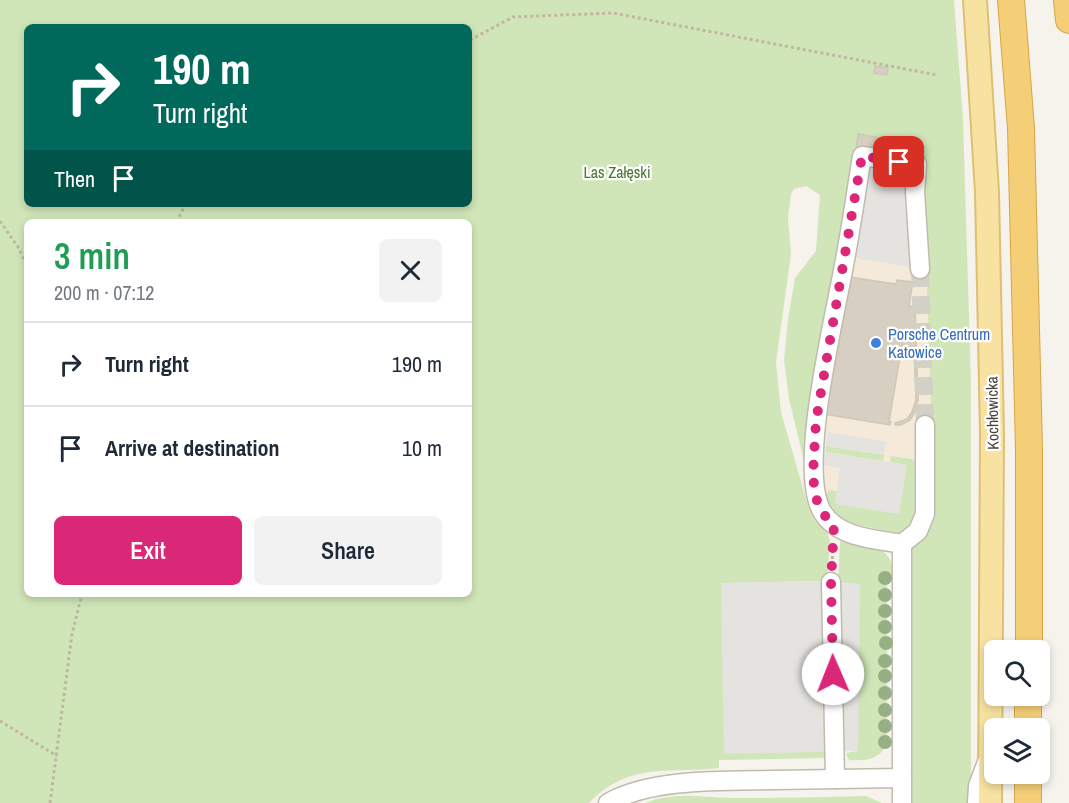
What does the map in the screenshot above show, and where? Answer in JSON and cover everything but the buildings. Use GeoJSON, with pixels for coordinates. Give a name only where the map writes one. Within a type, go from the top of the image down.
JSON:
{"type":"FeatureCollection","features":[{"type":"Feature","properties":{"kind":"highway"},"geometry":{"type":"LineString","coordinates":[[1011,0],[1021,128],[1029,449],[1029,639]]}},
{"type":"Feature","properties":{"kind":"highway"},"geometry":{"type":"LineString","coordinates":[[1067,0],[1069,20]]}},
{"type":"Feature","properties":{"kind":"highway"},"geometry":{"type":"LineString","coordinates":[[1028,784],[1028,803]]}},
{"type":"Feature","properties":{"kind":"main road","name":"Kochłowicka"},"geometry":{"type":"LineString","coordinates":[[975,0],[987,192],[992,433],[990,718]]}},
{"type":"Feature","properties":{"kind":"main road","name":"Kochłowicka"},"geometry":{"type":"LineString","coordinates":[[990,784],[990,803]]}},
{"type":"Feature","properties":{"kind":"street"},"geometry":{"type":"LineString","coordinates":[[920,269],[915,192],[918,164],[862,156],[816,421],[813,474],[815,496],[823,514],[841,531],[868,538],[902,544],[918,531],[925,514],[925,425]]}},
{"type":"Feature","properties":{"kind":"street"},"geometry":{"type":"LineString","coordinates":[[902,544],[902,803]]}},
{"type":"Feature","properties":{"kind":"street"},"geometry":{"type":"LineString","coordinates":[[831,582],[835,779]]}},
{"type":"Feature","properties":{"kind":"street","name":"Kochłowicka"},"geometry":{"type":"LineString","coordinates":[[977,803],[978,786],[984,770]]}},
{"type":"Feature","properties":{"kind":"street"},"geometry":{"type":"LineString","coordinates":[[608,803],[629,798],[645,789],[681,784],[902,778]]}},
{"type":"Feature","properties":{"kind":"path"},"geometry":{"type":"LineString","coordinates":[[472,38],[513,17],[613,13],[937,75]]}},
{"type":"Feature","properties":{"kind":"path"},"geometry":{"type":"LineString","coordinates":[[0,221],[24,259]]}},
{"type":"Feature","properties":{"kind":"path"},"geometry":{"type":"LineString","coordinates":[[831,582],[834,524]]}},
{"type":"Feature","properties":{"kind":"path"},"geometry":{"type":"LineString","coordinates":[[50,803],[72,634],[81,597]]}},
{"type":"Feature","properties":{"kind":"path"},"geometry":{"type":"LineString","coordinates":[[0,721],[57,756]]}},
{"type":"Feature","properties":{"kind":"shaded area"},"geometry":{"type":"Polygon","coordinates":[[[859,122],[933,136],[945,555],[827,532],[815,521],[802,483],[859,122]]]}},
{"type":"Feature","properties":{"kind":"shaded area"},"geometry":{"type":"Polygon","coordinates":[[[880,138],[923,146],[924,204],[904,201],[914,268],[851,257],[866,163],[880,138]]]}},
{"type":"Feature","properties":{"kind":"shaded area"},"geometry":{"type":"Polygon","coordinates":[[[828,432],[886,442],[884,455],[826,446],[828,432]]]}},
{"type":"Feature","properties":{"kind":"shaded area"},"geometry":{"type":"Polygon","coordinates":[[[825,452],[907,465],[899,514],[835,504],[840,468],[824,465],[825,452]]]}},
{"type":"Feature","properties":{"kind":"shaded area"},"geometry":{"type":"Polygon","coordinates":[[[827,581],[860,584],[858,751],[724,754],[721,583],[827,581]]]}},
{"type":"Feature","properties":{"kind":"green space","name":"Las Załęski"},"geometry":{"type":"Polygon","coordinates":[[[0,0],[954,0],[963,119],[971,382],[971,803],[911,803],[910,556],[933,462],[922,146],[858,134],[804,461],[789,399],[784,360],[795,278],[816,251],[820,195],[806,186],[794,189],[791,194],[788,218],[791,254],[776,362],[781,412],[808,506],[815,521],[827,532],[830,541],[827,581],[721,583],[827,752],[827,758],[719,760],[719,768],[650,772],[619,781],[589,803],[0,803],[0,0]]]}},
{"type":"Feature","properties":{"kind":"green space"},"geometry":{"type":"Polygon","coordinates":[[[826,446],[884,455],[883,461],[826,452],[826,446]]]}},
{"type":"Feature","properties":{"kind":"green space"},"geometry":{"type":"Polygon","coordinates":[[[891,456],[912,459],[916,463],[916,520],[899,533],[847,523],[833,514],[825,498],[829,490],[837,491],[835,503],[907,465],[890,462],[891,456]]]}},
{"type":"Feature","properties":{"kind":"green space"},"geometry":{"type":"Polygon","coordinates":[[[840,541],[878,548],[884,552],[889,558],[894,578],[887,579],[887,742],[877,756],[861,760],[849,760],[846,753],[858,751],[838,584],[840,541]]]}},
{"type":"Feature","properties":{"kind":"green space"},"geometry":{"type":"Polygon","coordinates":[[[678,796],[737,798],[866,796],[882,803],[646,803],[678,796]]]}},
{"type":"Feature","properties":{"kind":"tunnel"},"geometry":{"type":"LineString","coordinates":[[920,269],[925,425]]}},
{"type":"Feature","properties":{"kind":"place","name":"Porsche Centrum Katowice"},"geometry":{"type":"Point","coordinates":[876,343]}},
{"type":"Feature","properties":{"kind":"route"},"geometry":{"type":"LineString","coordinates":[[833,674],[831,582],[834,524],[823,514],[815,496],[813,474],[816,421],[862,156],[899,162]]}}]}
